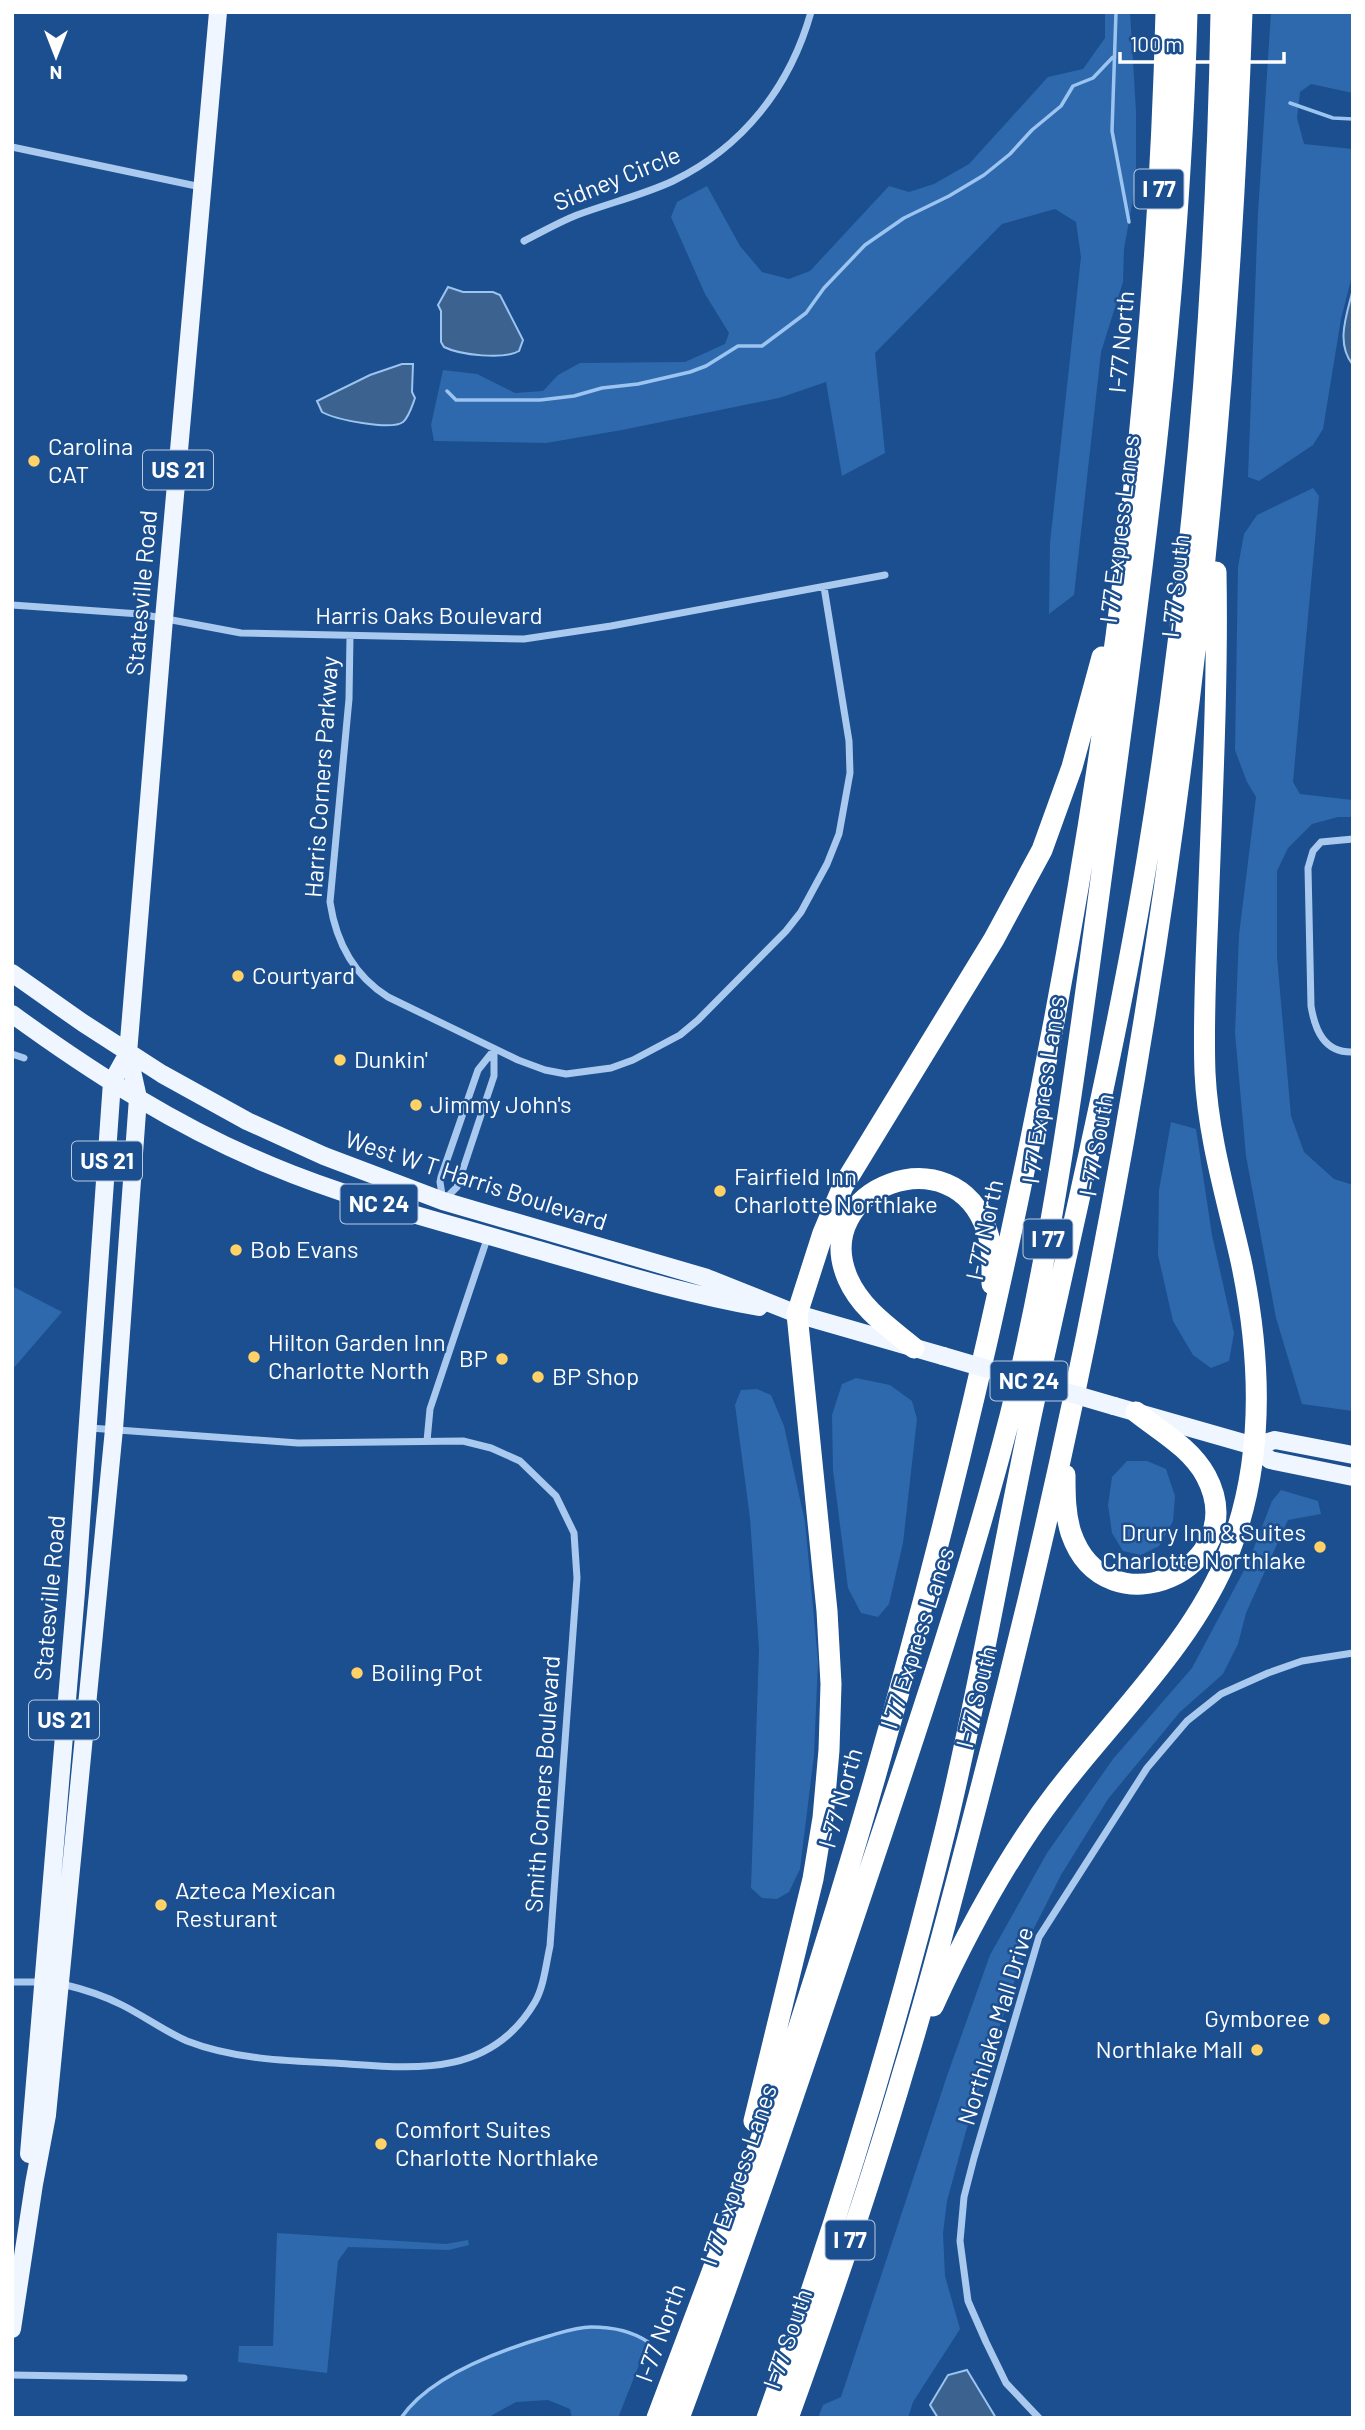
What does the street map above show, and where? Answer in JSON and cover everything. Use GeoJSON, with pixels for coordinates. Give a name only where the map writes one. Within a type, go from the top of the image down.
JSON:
{"type":"FeatureCollection","features":[{"type":"Feature","properties":{"kind":"highway","name":"I-77 North"},"geometry":{"type":"LineString","coordinates":[[657,2418],[796,2035],[866,1808],[939,1542],[1028,1156],[1066,959],[1126,564],[1152,300],[1166,12]]}},
{"type":"Feature","properties":{"kind":"highway","name":"I 77 Express Lanes"},"geometry":{"type":"LineString","coordinates":[[679,2418],[782,2132],[940,1658],[997,1466],[1028,1338],[1068,1119],[1143,566],[1165,367],[1178,210],[1187,12]]}},
{"type":"Feature","properties":{"kind":"highway","name":"I 77 Express Lanes"},"geometry":{"type":"LineString","coordinates":[[767,2418],[863,2132],[928,1901],[979,1680],[1028,1432],[1120,1008],[1159,785],[1189,547],[1210,298],[1221,12]]}},
{"type":"Feature","properties":{"kind":"highway","name":"I-77 South"},"geometry":{"type":"LineString","coordinates":[[788,2418],[846,2252],[907,2062],[1011,1673],[1065,1439],[1116,1185],[1156,947],[1189,709],[1214,471],[1232,233],[1242,12]]}},
{"type":"Feature","properties":{"kind":"highway"},"geometry":{"type":"LineString","coordinates":[[907,2062],[963,1942],[1029,1831],[1070,1774],[1184,1633],[1211,1590],[1238,1527],[1252,1475],[1255,1373],[1250,1315],[1241,1262],[1212,1138],[1205,1070],[1217,643],[1214,471]]}},
{"type":"Feature","properties":{"kind":"highway"},"geometry":{"type":"LineString","coordinates":[[723,2238],[806,1916],[819,1849],[827,1786],[831,1716],[830,1648],[797,1314],[823,1233],[843,1186],[994,939],[1042,850],[1078,747],[1126,564]]}},
{"type":"Feature","properties":{"kind":"highway"},"geometry":{"type":"LineString","coordinates":[[914,1348],[865,1305],[851,1287],[844,1268],[842,1245],[851,1215],[871,1192],[889,1183],[908,1178],[934,1180],[958,1191],[972,1204],[983,1221],[990,1243],[992,1320]]}},
{"type":"Feature","properties":{"kind":"highway"},"geometry":{"type":"LineString","coordinates":[[1065,1439],[1066,1510],[1071,1534],[1082,1554],[1096,1569],[1114,1580],[1134,1585],[1163,1582],[1188,1567],[1203,1551],[1213,1530],[1214,1496],[1206,1476],[1192,1456],[1136,1412]]}},
{"type":"Feature","properties":{"kind":"main road","name":"Statesville Road"},"geometry":{"type":"LineString","coordinates":[[53,1983],[97,1612],[114,1429],[138,1098],[128,1053],[218,12]]}},
{"type":"Feature","properties":{"kind":"main road","name":"West W T Harris Boulevard"},"geometry":{"type":"LineString","coordinates":[[12,973],[128,1053],[194,1093],[272,1133],[361,1172],[443,1201],[707,1278],[797,1314],[1254,1446],[1270,1460],[1353,1477]]}},
{"type":"Feature","properties":{"kind":"main road","name":"West W T Harris Boulevard"},"geometry":{"type":"LineString","coordinates":[[12,1014],[138,1098],[233,1149],[282,1170],[351,1195],[702,1297],[797,1314]]}},
{"type":"Feature","properties":{"kind":"main road","name":"Statesville Road"},"geometry":{"type":"LineString","coordinates":[[12,2329],[47,2115],[56,1814],[79,1559],[113,1083],[128,1053]]}},
{"type":"Feature","properties":{"kind":"main road","name":"West W T Harris Boulevard"},"geometry":{"type":"LineString","coordinates":[[1254,1446],[1275,1440],[1353,1455]]}},
{"type":"Feature","properties":{"kind":"main road"},"geometry":{"type":"LineString","coordinates":[[82,1516],[90,1522],[89,1547],[99,1588]]}},
{"type":"Feature","properties":{"kind":"main road"},"geometry":{"type":"LineString","coordinates":[[79,1559],[85,1577],[85,1607],[97,1612]]}},
{"type":"Feature","properties":{"kind":"street","name":"Sidney Circle"},"geometry":{"type":"LineString","coordinates":[[524,240],[575,216],[673,181],[718,153],[749,127],[777,91],[800,47],[811,12]]}},
{"type":"Feature","properties":{"kind":"street"},"geometry":{"type":"LineString","coordinates":[[12,147],[202,187]]}},
{"type":"Feature","properties":{"kind":"street","name":"Harris Oaks Boulevard"},"geometry":{"type":"LineString","coordinates":[[12,605],[140,614],[241,633],[541,638],[885,575]]}},
{"type":"Feature","properties":{"kind":"street","name":"Harris Corners Parkway"},"geometry":{"type":"LineString","coordinates":[[350,636],[349,699],[330,902],[336,932],[349,959],[373,988],[408,1008],[545,1070],[566,1074],[611,1068],[633,1060],[680,1035],[786,931],[801,912],[827,864],[839,834],[850,773],[849,741],[824,587]]}},
{"type":"Feature","properties":{"kind":"street"},"geometry":{"type":"LineString","coordinates":[[1353,839],[1321,842],[1313,851],[1308,868],[1313,1023],[1319,1036],[1329,1046],[1344,1052],[1353,1052]]}},
{"type":"Feature","properties":{"kind":"street"},"geometry":{"type":"LineString","coordinates":[[443,1201],[440,1182],[445,1165],[478,1070],[495,1049]]}},
{"type":"Feature","properties":{"kind":"street"},"geometry":{"type":"LineString","coordinates":[[443,1201],[457,1187],[495,1076],[495,1049]]}},
{"type":"Feature","properties":{"kind":"street"},"geometry":{"type":"LineString","coordinates":[[12,1054],[24,1058]]}},
{"type":"Feature","properties":{"kind":"street"},"geometry":{"type":"LineString","coordinates":[[428,1441],[430,1409],[488,1235]]}},
{"type":"Feature","properties":{"kind":"street","name":"Smith Corners Boulevard"},"geometry":{"type":"LineString","coordinates":[[12,1982],[53,1983],[92,1991],[189,2041],[233,2054],[307,2062],[411,2067],[453,2064],[474,2057],[498,2044],[536,2001],[545,1974],[553,1911],[577,1578],[574,1532],[556,1496],[520,1461],[491,1448],[463,1441],[288,1442],[87,1428]]}},
{"type":"Feature","properties":{"kind":"street","name":"Northlake Mall Drive"},"geometry":{"type":"LineString","coordinates":[[1039,2418],[1006,2383],[986,2342],[968,2301],[960,2241],[964,2197],[970,2171],[1039,1937],[1147,1768],[1187,1721],[1221,1694],[1261,1677],[1302,1661],[1353,1653]]}},
{"type":"Feature","properties":{"kind":"street"},"geometry":{"type":"LineString","coordinates":[[12,2375],[184,2378]]}},
{"type":"Feature","properties":{"kind":"shaded area"},"geometry":{"type":"Polygon","coordinates":[[[1105,12],[1130,12],[1136,111],[1136,182],[1124,249],[1123,282],[1101,352],[1074,595],[1049,614],[1050,543],[1081,257],[1076,222],[1055,209],[1002,224],[875,353],[885,453],[842,476],[826,382],[779,398],[546,443],[434,441],[431,425],[443,370],[477,374],[515,393],[543,391],[558,375],[580,363],[685,362],[725,344],[729,333],[705,294],[671,217],[677,202],[707,186],[740,246],[762,272],[789,279],[810,271],[889,186],[909,192],[934,184],[969,164],[1048,77],[1083,69],[1105,38],[1105,12]]]}},
{"type":"Feature","properties":{"kind":"shaded area"},"geometry":{"type":"Polygon","coordinates":[[[1271,12],[1353,12],[1353,93],[1311,84],[1300,92],[1297,118],[1304,144],[1353,149],[1353,272],[1341,319],[1323,429],[1313,445],[1259,481],[1248,477],[1258,213],[1271,12]]]}},
{"type":"Feature","properties":{"kind":"shaded area"},"geometry":{"type":"Polygon","coordinates":[[[448,287],[463,292],[493,292],[500,295],[523,340],[519,351],[503,355],[482,355],[444,347],[441,342],[441,311],[438,305],[448,287]]]}},
{"type":"Feature","properties":{"kind":"shaded area"},"geometry":{"type":"Polygon","coordinates":[[[1353,289],[1353,365],[1345,347],[1344,328],[1353,289]]]}},
{"type":"Feature","properties":{"kind":"shaded area"},"geometry":{"type":"Polygon","coordinates":[[[402,364],[413,364],[412,392],[415,398],[403,422],[375,425],[322,412],[317,401],[370,375],[402,364]]]}},
{"type":"Feature","properties":{"kind":"shaded area"},"geometry":{"type":"Polygon","coordinates":[[[1313,488],[1319,496],[1293,782],[1300,794],[1353,800],[1353,817],[1338,817],[1312,824],[1288,848],[1277,871],[1277,957],[1291,1116],[1304,1152],[1334,1179],[1353,1185],[1353,1411],[1302,1404],[1276,1318],[1246,1156],[1235,1033],[1239,935],[1256,797],[1235,750],[1238,567],[1244,534],[1257,515],[1313,488]]]}},
{"type":"Feature","properties":{"kind":"shaded area"},"geometry":{"type":"Polygon","coordinates":[[[1171,1122],[1196,1129],[1212,1235],[1234,1333],[1229,1361],[1211,1368],[1193,1355],[1173,1321],[1158,1255],[1159,1190],[1171,1122]]]}},
{"type":"Feature","properties":{"kind":"shaded area"},"geometry":{"type":"Polygon","coordinates":[[[12,1286],[62,1312],[12,1370],[12,1286]]]}},
{"type":"Feature","properties":{"kind":"shaded area"},"geometry":{"type":"Polygon","coordinates":[[[856,1378],[890,1385],[912,1401],[917,1419],[903,1543],[889,1604],[878,1617],[861,1613],[848,1588],[833,1470],[832,1415],[842,1384],[856,1378]]]}},
{"type":"Feature","properties":{"kind":"shaded area"},"geometry":{"type":"Polygon","coordinates":[[[757,1389],[771,1395],[784,1426],[805,1522],[818,1661],[814,1755],[800,1869],[789,1892],[777,1899],[762,1898],[751,1888],[759,1649],[750,1518],[735,1405],[741,1390],[757,1389]]]}},
{"type":"Feature","properties":{"kind":"shaded area"},"geometry":{"type":"Polygon","coordinates":[[[1127,1461],[1147,1461],[1166,1469],[1175,1496],[1173,1521],[1159,1546],[1141,1555],[1123,1551],[1112,1533],[1108,1505],[1112,1477],[1127,1461]]]}},
{"type":"Feature","properties":{"kind":"shaded area"},"geometry":{"type":"Polygon","coordinates":[[[1281,1490],[1318,1501],[1321,1514],[1288,1520],[1246,1613],[1238,1644],[1223,1674],[1180,1712],[1108,1799],[1061,1875],[1027,1942],[966,2131],[947,2201],[943,2233],[945,2276],[960,2329],[913,2402],[908,2418],[818,2418],[823,2405],[841,2397],[990,1955],[1047,1853],[1113,1759],[1192,1668],[1248,1563],[1272,1501],[1281,1490]]]}},
{"type":"Feature","properties":{"kind":"shaded area"},"geometry":{"type":"Polygon","coordinates":[[[277,2233],[446,2244],[468,2240],[469,2245],[449,2250],[348,2247],[338,2261],[327,2373],[238,2362],[239,2346],[273,2346],[277,2233]]]}},
{"type":"Feature","properties":{"kind":"shaded area"},"geometry":{"type":"Polygon","coordinates":[[[591,2327],[637,2335],[648,2342],[618,2418],[572,2418],[570,2409],[548,2400],[516,2402],[487,2418],[401,2418],[436,2385],[488,2357],[543,2337],[591,2327]]]}},
{"type":"Feature","properties":{"kind":"shaded area"},"geometry":{"type":"Polygon","coordinates":[[[967,2370],[996,2418],[938,2418],[930,2405],[948,2375],[967,2370]]]}},
{"type":"Feature","properties":{"kind":"waterway"},"geometry":{"type":"LineString","coordinates":[[1116,12],[1112,131],[1129,222]]}},
{"type":"Feature","properties":{"kind":"waterway"},"geometry":{"type":"LineString","coordinates":[[447,391],[456,400],[540,400],[574,396],[602,388],[638,384],[690,372],[706,366],[738,346],[762,346],[806,313],[824,288],[865,245],[904,218],[984,175],[1061,106],[1073,86],[1093,78],[1113,57]]}},
{"type":"Feature","properties":{"kind":"waterway"},"geometry":{"type":"LineString","coordinates":[[1290,103],[1333,118],[1353,119]]}},
{"type":"Feature","properties":{"kind":"waterway"},"geometry":{"type":"LineString","coordinates":[[401,2418],[430,2389],[448,2377],[489,2357],[530,2342],[570,2330],[591,2327],[621,2330],[648,2342]]}},
{"type":"Feature","properties":{"kind":"place","name":"Carolina CAT"},"geometry":{"type":"Point","coordinates":[34,461]}},
{"type":"Feature","properties":{"kind":"place","name":"Courtyard"},"geometry":{"type":"Point","coordinates":[238,976]}},
{"type":"Feature","properties":{"kind":"place","name":"Dunkin'"},"geometry":{"type":"Point","coordinates":[340,1060]}},
{"type":"Feature","properties":{"kind":"place","name":"Jimmy John's"},"geometry":{"type":"Point","coordinates":[416,1105]}},
{"type":"Feature","properties":{"kind":"place","name":"Fairfield Inn Charlotte Northlake"},"geometry":{"type":"Point","coordinates":[720,1191]}},
{"type":"Feature","properties":{"kind":"place","name":"Bob Evans"},"geometry":{"type":"Point","coordinates":[236,1250]}},
{"type":"Feature","properties":{"kind":"place","name":"Hilton Garden Inn Charlotte North"},"geometry":{"type":"Point","coordinates":[254,1357]}},
{"type":"Feature","properties":{"kind":"place","name":"BP"},"geometry":{"type":"Point","coordinates":[502,1359]}},
{"type":"Feature","properties":{"kind":"place","name":"BP Shop"},"geometry":{"type":"Point","coordinates":[538,1377]}},
{"type":"Feature","properties":{"kind":"place","name":"Drury Inn & Suites Charlotte Northlake"},"geometry":{"type":"Point","coordinates":[1320,1547]}},
{"type":"Feature","properties":{"kind":"place","name":"Boiling Pot"},"geometry":{"type":"Point","coordinates":[357,1673]}},
{"type":"Feature","properties":{"kind":"place","name":"Azteca Mexican Resturant"},"geometry":{"type":"Point","coordinates":[161,1905]}},
{"type":"Feature","properties":{"kind":"place","name":"Gymboree"},"geometry":{"type":"Point","coordinates":[1324,2019]}},
{"type":"Feature","properties":{"kind":"place","name":"Northlake Mall"},"geometry":{"type":"Point","coordinates":[1257,2050]}},
{"type":"Feature","properties":{"kind":"place","name":"Comfort Suites Charlotte Northlake"},"geometry":{"type":"Point","coordinates":[381,2144]}}]}
